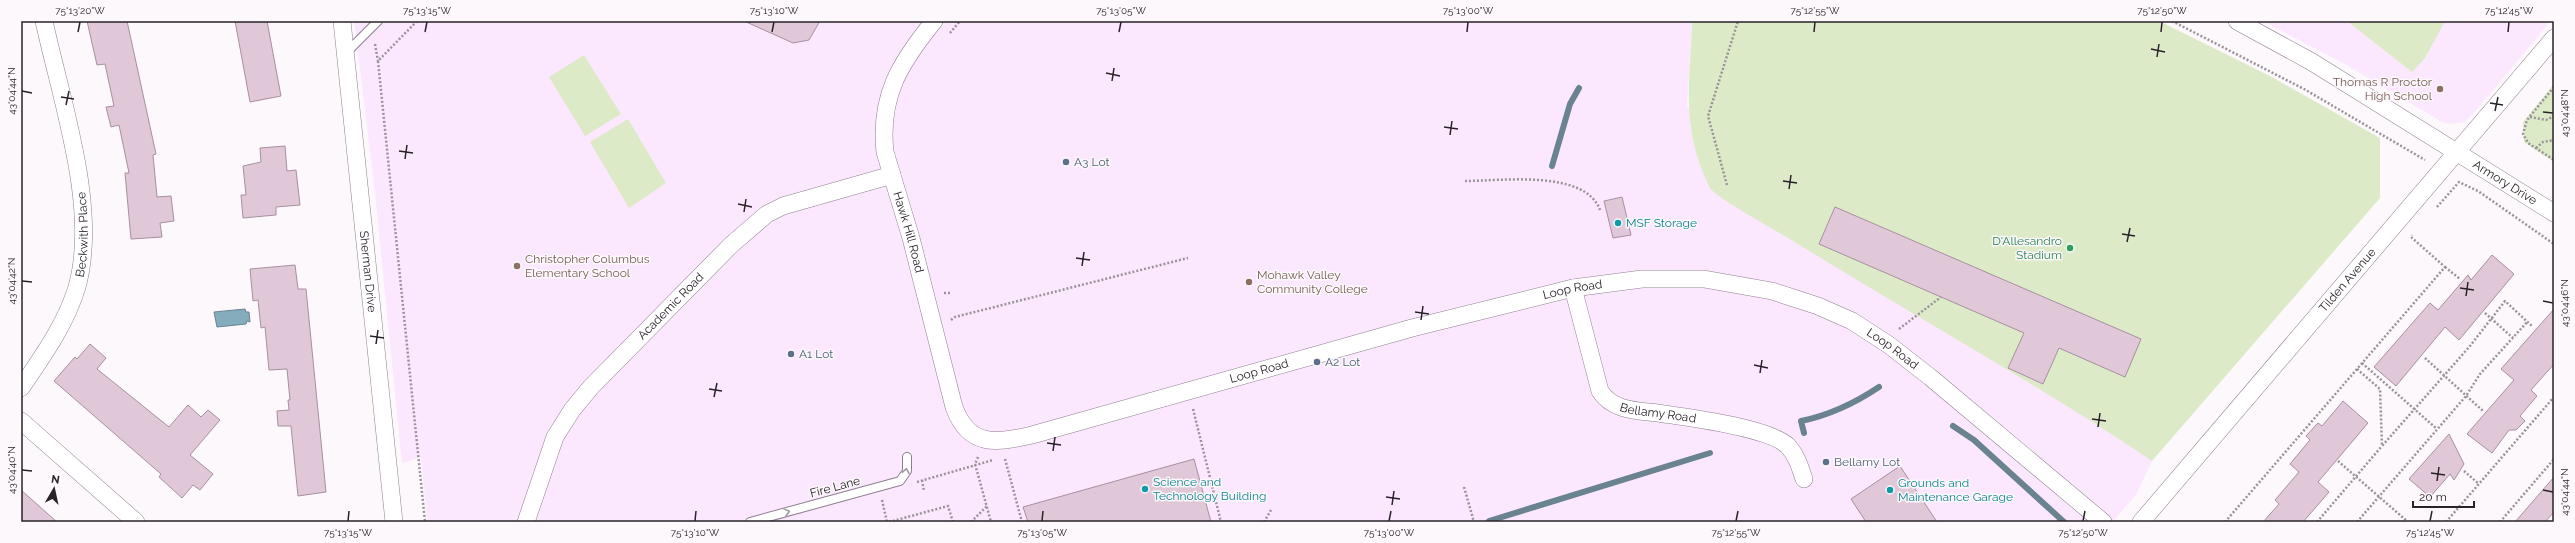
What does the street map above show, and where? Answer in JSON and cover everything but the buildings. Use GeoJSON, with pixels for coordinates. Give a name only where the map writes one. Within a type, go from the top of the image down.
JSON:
{"type":"FeatureCollection","features":[{"type":"Feature","properties":{"kind":"street","name":"Beckwith Place"},"geometry":{"type":"LineString","coordinates":[[21,388],[54,338],[77,287],[84,231],[82,188],[44,21]]}},
{"type":"Feature","properties":{"kind":"street","name":"Sherman Drive"},"geometry":{"type":"LineString","coordinates":[[342,21],[394,522]]}},
{"type":"Feature","properties":{"kind":"street","name":"Hawk Hill Road"},"geometry":{"type":"LineString","coordinates":[[934,21],[900,66],[886,104],[883,137],[892,175],[913,246],[954,407],[965,429],[984,440]]}},
{"type":"Feature","properties":{"kind":"street","name":"Armory Drive"},"geometry":{"type":"LineString","coordinates":[[2237,21],[2312,62],[2554,213]]}},
{"type":"Feature","properties":{"kind":"street","name":"Tilden Avenue"},"geometry":{"type":"LineString","coordinates":[[2141,522],[2554,38]]}},
{"type":"Feature","properties":{"kind":"street","name":"Academic Road"},"geometry":{"type":"LineString","coordinates":[[526,522],[548,451],[572,410],[591,387],[731,245],[766,214],[783,206],[892,175]]}},
{"type":"Feature","properties":{"kind":"street","name":"Loop Road"},"geometry":{"type":"LineString","coordinates":[[984,440],[1003,441],[1032,435],[1412,328],[1573,288],[1642,279],[1704,279],[1772,291],[1818,306],[1852,321],[1890,345],[2104,522]]}},
{"type":"Feature","properties":{"kind":"street","name":"Bellamy Road"},"geometry":{"type":"LineString","coordinates":[[1573,288],[1600,391],[1609,402],[1628,409],[1696,420],[1774,438],[1787,445],[1797,457],[1804,479]]}},
{"type":"Feature","properties":{"kind":"street"},"geometry":{"type":"LineString","coordinates":[[21,421],[136,522]]}},
{"type":"Feature","properties":{"kind":"lane"},"geometry":{"type":"LineString","coordinates":[[345,54],[378,21]]}},
{"type":"Feature","properties":{"kind":"lane","name":"Fire Lane"},"geometry":{"type":"LineString","coordinates":[[750,522],[900,482],[907,471],[907,457]]}},
{"type":"Feature","properties":{"kind":"path"},"geometry":{"type":"LineString","coordinates":[[378,61],[417,21]]}},
{"type":"Feature","properties":{"kind":"path"},"geometry":{"type":"LineString","coordinates":[[946,38],[960,21]]}},
{"type":"Feature","properties":{"kind":"path"},"geometry":{"type":"LineString","coordinates":[[1727,185],[1708,116],[1738,21]]}},
{"type":"Feature","properties":{"kind":"path"},"geometry":{"type":"LineString","coordinates":[[2172,21],[2304,89],[2430,163]]}},
{"type":"Feature","properties":{"kind":"path"},"geometry":{"type":"LineString","coordinates":[[374,38],[378,61],[425,522]]}},
{"type":"Feature","properties":{"kind":"path"},"geometry":{"type":"LineString","coordinates":[[2554,89],[2529,117],[2525,124],[2523,134],[2528,143],[2554,160]]}},
{"type":"Feature","properties":{"kind":"path"},"geometry":{"type":"LineString","coordinates":[[2529,117],[2546,120],[2554,116]]}},
{"type":"Feature","properties":{"kind":"path"},"geometry":{"type":"LineString","coordinates":[[2536,148],[2543,142],[2554,140]]}},
{"type":"Feature","properties":{"kind":"path"},"geometry":{"type":"LineString","coordinates":[[1465,181],[1553,182],[1575,186],[1592,196],[1600,210]]}},
{"type":"Feature","properties":{"kind":"path"},"geometry":{"type":"LineString","coordinates":[[2459,182],[2478,191],[2554,244]]}},
{"type":"Feature","properties":{"kind":"path"},"geometry":{"type":"LineString","coordinates":[[2411,236],[2460,279]]}},
{"type":"Feature","properties":{"kind":"path"},"geometry":{"type":"LineString","coordinates":[[955,317],[1188,258]]}},
{"type":"Feature","properties":{"kind":"path"},"geometry":{"type":"LineString","coordinates":[[2225,522],[2445,266]]}},
{"type":"Feature","properties":{"kind":"path"},"geometry":{"type":"LineString","coordinates":[[1897,330],[1941,297]]}},
{"type":"Feature","properties":{"kind":"path"},"geometry":{"type":"LineString","coordinates":[[2317,522],[2443,374],[2470,346],[2490,318],[2505,301],[2533,326]]}},
{"type":"Feature","properties":{"kind":"path"},"geometry":{"type":"LineString","coordinates":[[2485,313],[2513,339]]}},
{"type":"Feature","properties":{"kind":"path"},"geometry":{"type":"LineString","coordinates":[[2357,522],[2466,396],[2480,374],[2528,321]]}},
{"type":"Feature","properties":{"kind":"path"},"geometry":{"type":"LineString","coordinates":[[2425,358],[2483,411]]}},
{"type":"Feature","properties":{"kind":"path"},"geometry":{"type":"LineString","coordinates":[[2362,363],[2437,429]]}},
{"type":"Feature","properties":{"kind":"path"},"geometry":{"type":"LineString","coordinates":[[2357,369],[2380,389],[2382,446]]}},
{"type":"Feature","properties":{"kind":"path"},"geometry":{"type":"LineString","coordinates":[[2446,522],[2554,397]]}},
{"type":"Feature","properties":{"kind":"path"},"geometry":{"type":"LineString","coordinates":[[1193,407],[1221,522]]}},
{"type":"Feature","properties":{"kind":"path"},"geometry":{"type":"LineString","coordinates":[[991,522],[975,464],[1004,457],[1022,522]]}},
{"type":"Feature","properties":{"kind":"path"},"geometry":{"type":"LineString","coordinates":[[2500,522],[2554,459]]}},
{"type":"Feature","properties":{"kind":"path"},"geometry":{"type":"LineString","coordinates":[[2338,461],[2408,522]]}},
{"type":"Feature","properties":{"kind":"path"},"geometry":{"type":"LineString","coordinates":[[2464,471],[2479,484]]}},
{"type":"Feature","properties":{"kind":"path"},"geometry":{"type":"LineString","coordinates":[[922,480],[924,491]]}},
{"type":"Feature","properties":{"kind":"path"},"geometry":{"type":"LineString","coordinates":[[1201,486],[1211,482]]}},
{"type":"Feature","properties":{"kind":"path"},"geometry":{"type":"LineString","coordinates":[[1464,487],[1474,522]]}},
{"type":"Feature","properties":{"kind":"path"},"geometry":{"type":"LineString","coordinates":[[879,492],[888,522],[948,506],[953,522]]}},
{"type":"Feature","properties":{"kind":"path"},"geometry":{"type":"LineString","coordinates":[[971,522],[987,506]]}},
{"type":"Feature","properties":{"kind":"path"},"geometry":{"type":"LineString","coordinates":[[1264,522],[1271,510]]}},
{"type":"Feature","properties":{"kind":"shaded area","name":"Mohawk Valley Community College"},"geometry":{"type":"Polygon","coordinates":[[[354,21],[1692,21],[1687,106],[1792,240],[2087,417],[2152,461],[2136,495],[2112,522],[427,522],[421,457],[402,463],[374,184],[354,21]]]}},
{"type":"Feature","properties":{"kind":"shaded area","name":"Thomas R Proctor High School"},"geometry":{"type":"Polygon","coordinates":[[[2262,21],[2551,21],[2472,115],[2465,122],[2452,124],[2442,122],[2343,63],[2262,21]]]}},
{"type":"Feature","properties":{"kind":"green space","name":"D'Allesandro Stadium"},"geometry":{"type":"Polygon","coordinates":[[[1692,21],[2159,21],[2270,76],[2380,138],[2380,198],[2152,461],[2062,403],[1744,212],[1714,192],[1710,188],[1701,166],[1694,145],[1691,125],[1689,85],[1692,21]]]}},
{"type":"Feature","properties":{"kind":"green space"},"geometry":{"type":"Polygon","coordinates":[[[2347,21],[2445,21],[2425,58],[2412,72],[2347,21]]]}},
{"type":"Feature","properties":{"kind":"green space"},"geometry":{"type":"Polygon","coordinates":[[[584,55],[621,114],[585,136],[549,77],[584,55]]]}},
{"type":"Feature","properties":{"kind":"green space"},"geometry":{"type":"Polygon","coordinates":[[[2554,84],[2554,162],[2524,142],[2523,122],[2554,84]]]}},
{"type":"Feature","properties":{"kind":"green space"},"geometry":{"type":"Polygon","coordinates":[[[628,119],[666,183],[629,208],[590,142],[628,119]]]}},
{"type":"Feature","properties":{"kind":"water"},"geometry":{"type":"Polygon","coordinates":[[[245,309],[246,312],[249,312],[250,322],[247,321],[246,324],[217,327],[214,312],[245,309]]]}},
{"type":"Feature","properties":{"kind":"waterway"},"geometry":{"type":"LineString","coordinates":[[1552,166],[1570,104],[1579,88]]}},
{"type":"Feature","properties":{"kind":"waterway"},"geometry":{"type":"LineString","coordinates":[[1804,433],[1801,421],[1842,408],[1879,387]]}},
{"type":"Feature","properties":{"kind":"waterway"},"geometry":{"type":"LineString","coordinates":[[1953,426],[1974,440],[2064,522]]}},
{"type":"Feature","properties":{"kind":"waterway"},"geometry":{"type":"LineString","coordinates":[[1489,521],[1710,453]]}},
{"type":"Feature","properties":{"kind":"place","name":"Thomas R Proctor High School"},"geometry":{"type":"Point","coordinates":[2440,89]}},
{"type":"Feature","properties":{"kind":"place","name":"A3 Lot"},"geometry":{"type":"Point","coordinates":[1066,162]}},
{"type":"Feature","properties":{"kind":"place","name":"MSF Storage"},"geometry":{"type":"Point","coordinates":[1618,223]}},
{"type":"Feature","properties":{"kind":"place","name":"D'Allesandro Stadium"},"geometry":{"type":"Point","coordinates":[2070,248]}},
{"type":"Feature","properties":{"kind":"place","name":"Christopher Columbus Elementary School"},"geometry":{"type":"Point","coordinates":[517,266]}},
{"type":"Feature","properties":{"kind":"place","name":"Mohawk Valley Community College"},"geometry":{"type":"Point","coordinates":[1249,282]}},
{"type":"Feature","properties":{"kind":"place","name":"A1 Lot"},"geometry":{"type":"Point","coordinates":[791,354]}},
{"type":"Feature","properties":{"kind":"place","name":"A2 Lot"},"geometry":{"type":"Point","coordinates":[1317,362]}},
{"type":"Feature","properties":{"kind":"place","name":"Bellamy Lot"},"geometry":{"type":"Point","coordinates":[1826,462]}},
{"type":"Feature","properties":{"kind":"place","name":"Science and Technology Building"},"geometry":{"type":"Point","coordinates":[1145,489]}},
{"type":"Feature","properties":{"kind":"place","name":"Grounds and Maintenance Garage"},"geometry":{"type":"Point","coordinates":[1890,490]}}]}
